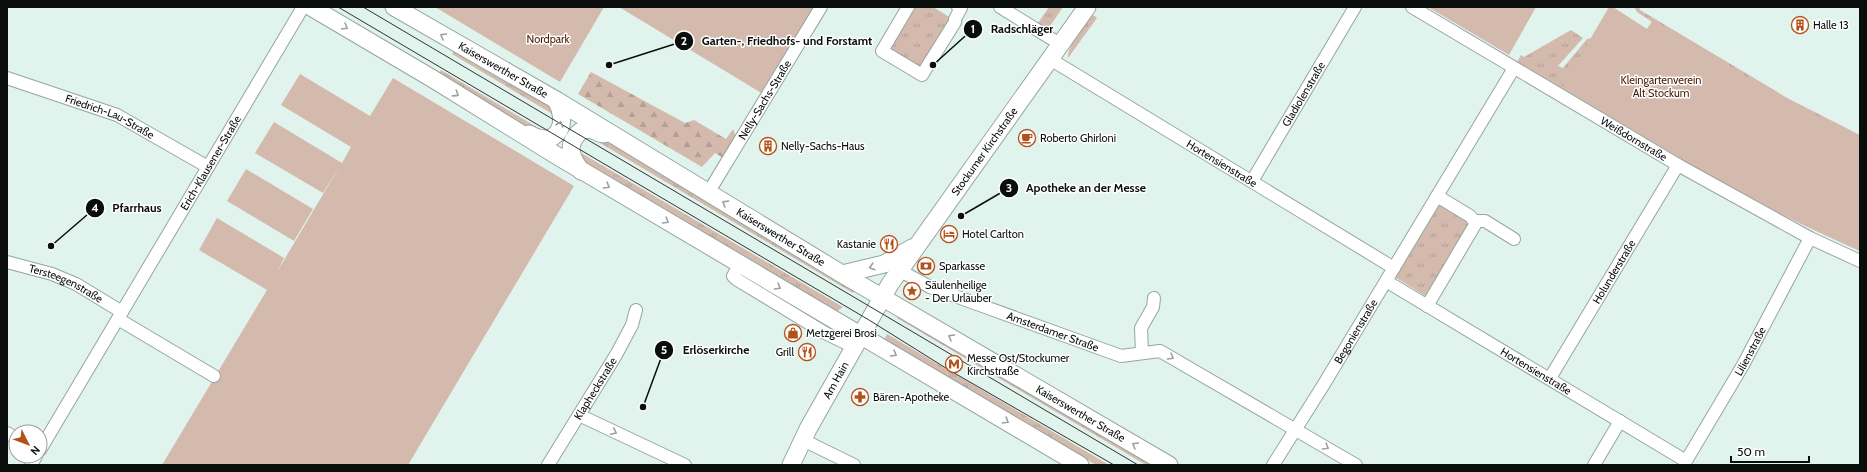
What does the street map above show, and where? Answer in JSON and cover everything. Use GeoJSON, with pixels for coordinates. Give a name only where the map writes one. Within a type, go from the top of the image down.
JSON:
{"type":"FeatureCollection","features":[{"type":"Feature","properties":{"kind":"street","name":"Erich-Klausener-Straße"},"geometry":{"type":"LineString","coordinates":[[48,436],[303,7]]}},
{"type":"Feature","properties":{"kind":"street"},"geometry":{"type":"LineString","coordinates":[[311,7],[433,79],[517,133],[739,265],[857,340],[1080,465]]}},
{"type":"Feature","properties":{"kind":"street","name":"Kaiserswerther Straße"},"geometry":{"type":"LineString","coordinates":[[394,7],[556,100],[842,274],[1169,465]]}},
{"type":"Feature","properties":{"kind":"street","name":"Nelly-Sachs-Straße"},"geometry":{"type":"LineString","coordinates":[[708,192],[821,7]]}},
{"type":"Feature","properties":{"kind":"street"},"geometry":{"type":"LineString","coordinates":[[908,7],[882,51],[922,75],[955,22],[954,19],[960,7]]}},
{"type":"Feature","properties":{"kind":"street"},"geometry":{"type":"LineString","coordinates":[[1000,7],[1060,44]]}},
{"type":"Feature","properties":{"kind":"street","name":"Stockumer Kirchstraße"},"geometry":{"type":"LineString","coordinates":[[898,267],[916,246],[1086,7]]}},
{"type":"Feature","properties":{"kind":"street","name":"Gladiolenstraße"},"geometry":{"type":"LineString","coordinates":[[1252,181],[1355,7]]}},
{"type":"Feature","properties":{"kind":"street","name":"Weißdornstraße"},"geometry":{"type":"LineString","coordinates":[[1412,7],[1678,165],[1810,238],[1860,261]]}},
{"type":"Feature","properties":{"kind":"street","name":"Hortensienstraße"},"geometry":{"type":"LineString","coordinates":[[1050,59],[1394,268]]}},
{"type":"Feature","properties":{"kind":"street","name":"Begonienstraße"},"geometry":{"type":"LineString","coordinates":[[1272,465],[1296,430],[1514,68]]}},
{"type":"Feature","properties":{"kind":"street","name":"Friedrich-Lau-Straße"},"geometry":{"type":"LineString","coordinates":[[7,78],[117,116],[208,167]]}},
{"type":"Feature","properties":{"kind":"street"},"geometry":{"type":"LineString","coordinates":[[517,133],[527,132],[538,139],[545,140],[555,135],[562,124],[563,117],[556,100]]}},
{"type":"Feature","properties":{"kind":"street"},"geometry":{"type":"LineString","coordinates":[[581,171],[572,157],[570,149],[574,138],[582,130],[587,128],[592,129],[602,135],[610,132]]}},
{"type":"Feature","properties":{"kind":"street","name":"Holunderstraße"},"geometry":{"type":"LineString","coordinates":[[1550,378],[1678,165]]}},
{"type":"Feature","properties":{"kind":"street"},"geometry":{"type":"LineString","coordinates":[[1427,306],[1476,223],[1470,216],[1437,196]]}},
{"type":"Feature","properties":{"kind":"street"},"geometry":{"type":"LineString","coordinates":[[1475,221],[1485,220],[1514,238]]}},
{"type":"Feature","properties":{"kind":"street","name":"Lilienstraße"},"geometry":{"type":"LineString","coordinates":[[1686,461],[1743,365],[1810,238]]}},
{"type":"Feature","properties":{"kind":"street","name":"Tersteegenstraße"},"geometry":{"type":"LineString","coordinates":[[7,262],[52,274],[76,284],[120,315]]}},
{"type":"Feature","properties":{"kind":"street"},"geometry":{"type":"LineString","coordinates":[[842,274],[884,264],[898,267],[882,297]]}},
{"type":"Feature","properties":{"kind":"street","name":"Amsterdamer Straße"},"geometry":{"type":"LineString","coordinates":[[898,267],[930,287],[1121,356],[1160,351],[1356,465]]}},
{"type":"Feature","properties":{"kind":"street","name":"Hortensienstraße"},"geometry":{"type":"LineString","coordinates":[[1386,281],[1550,378],[1686,461]]}},
{"type":"Feature","properties":{"kind":"street","name":"Am Hain"},"geometry":{"type":"LineString","coordinates":[[791,465],[857,340],[882,297]]}},
{"type":"Feature","properties":{"kind":"street"},"geometry":{"type":"LineString","coordinates":[[1142,353],[1141,328],[1153,307],[1154,298]]}},
{"type":"Feature","properties":{"kind":"street","name":"Klapheckstraße"},"geometry":{"type":"LineString","coordinates":[[548,465],[616,355],[632,325],[636,310]]}},
{"type":"Feature","properties":{"kind":"street"},"geometry":{"type":"LineString","coordinates":[[120,315],[214,376]]}},
{"type":"Feature","properties":{"kind":"street"},"geometry":{"type":"LineString","coordinates":[[579,415],[685,465]]}},
{"type":"Feature","properties":{"kind":"street"},"geometry":{"type":"LineString","coordinates":[[1594,465],[1620,421]]}},
{"type":"Feature","properties":{"kind":"street"},"geometry":{"type":"LineString","coordinates":[[803,440],[854,465]]}},
{"type":"Feature","properties":{"kind":"green space","name":"Nordpark"},"geometry":{"type":"Polygon","coordinates":[[[435,7],[604,7],[560,82],[435,7]]]}},
{"type":"Feature","properties":{"kind":"green space"},"geometry":{"type":"Polygon","coordinates":[[[619,7],[817,7],[765,95],[619,7]]]}},
{"type":"Feature","properties":{"kind":"green space"},"geometry":{"type":"Polygon","coordinates":[[[911,7],[933,7],[951,18],[922,69],[890,50],[911,7]]]}},
{"type":"Feature","properties":{"kind":"green space"},"geometry":{"type":"Polygon","coordinates":[[[1049,7],[1063,7],[1048,29],[1038,23],[1049,7]]]}},
{"type":"Feature","properties":{"kind":"green space"},"geometry":{"type":"Polygon","coordinates":[[[1428,7],[1536,7],[1509,55],[1428,7]]]}},
{"type":"Feature","properties":{"kind":"green space","name":"Kleingartenverein Alt Stockum"},"geometry":{"type":"Polygon","coordinates":[[[1609,7],[1613,7],[1647,29],[1653,20],[1807,111],[1860,137],[1860,251],[1746,195],[1561,89],[1609,7]]]}},
{"type":"Feature","properties":{"kind":"green space"},"geometry":{"type":"Polygon","coordinates":[[[1634,7],[1639,7],[1640,10],[1789,99],[1860,135],[1860,147],[1647,29],[1652,22],[1637,12],[1634,7]]]}},
{"type":"Feature","properties":{"kind":"green space"},"geometry":{"type":"Polygon","coordinates":[[[1093,15],[1097,18],[1068,58],[1068,53],[1073,42],[1093,15]]]}},
{"type":"Feature","properties":{"kind":"green space"},"geometry":{"type":"Polygon","coordinates":[[[1571,30],[1583,38],[1558,66],[1563,68],[1587,39],[1592,38],[1860,251],[1745,196],[1516,64],[1521,55],[1524,57],[1571,30]]]}},
{"type":"Feature","properties":{"kind":"green space"},"geometry":{"type":"Polygon","coordinates":[[[455,49],[552,107],[556,116],[452,54],[455,49]]]}},
{"type":"Feature","properties":{"kind":"green space"},"geometry":{"type":"Polygon","coordinates":[[[441,70],[545,132],[536,133],[438,75],[441,70]]]}},
{"type":"Feature","properties":{"kind":"green space"},"geometry":{"type":"Polygon","coordinates":[[[591,72],[685,123],[694,120],[726,139],[733,129],[735,133],[734,140],[725,159],[715,153],[702,167],[578,94],[591,72]]]}},
{"type":"Feature","properties":{"kind":"green space"},"geometry":{"type":"Polygon","coordinates":[[[300,74],[370,116],[393,78],[574,186],[408,465],[162,465],[267,290],[199,250],[217,218],[284,258],[277,272],[341,164],[323,193],[255,153],[274,122],[342,163],[355,140],[351,147],[281,105],[300,74]]]}},
{"type":"Feature","properties":{"kind":"green space"},"geometry":{"type":"Polygon","coordinates":[[[596,133],[856,288],[853,293],[585,134],[596,133]]]}},
{"type":"Feature","properties":{"kind":"green space"},"geometry":{"type":"Polygon","coordinates":[[[576,150],[843,307],[836,312],[582,161],[576,150]]]}},
{"type":"Feature","properties":{"kind":"green space"},"geometry":{"type":"Polygon","coordinates":[[[246,169],[313,209],[294,241],[227,201],[246,169]]]}},
{"type":"Feature","properties":{"kind":"green space"},"geometry":{"type":"Polygon","coordinates":[[[1439,204],[1471,223],[1427,297],[1395,277],[1439,204]]]}},
{"type":"Feature","properties":{"kind":"green space"},"geometry":{"type":"Polygon","coordinates":[[[900,313],[1157,465],[1146,465],[897,318],[900,313]]]}},
{"type":"Feature","properties":{"kind":"green space"},"geometry":{"type":"Polygon","coordinates":[[[887,334],[1109,465],[1096,465],[884,340],[887,334]]]}},
{"type":"Feature","properties":{"kind":"tram line"},"geometry":{"type":"LineString","coordinates":[[338,7],[869,320],[949,370],[1114,465]]}},
{"type":"Feature","properties":{"kind":"tram line"},"geometry":{"type":"LineString","coordinates":[[363,7],[1138,465]]}},
{"type":"Feature","properties":{"kind":"place","name":"Halle 13"},"geometry":{"type":"Point","coordinates":[1800,25]}},
{"type":"Feature","properties":{"kind":"place","name":"Garten-, Friedhofs- und Forstamt"},"geometry":{"type":"Point","coordinates":[609,65]}},
{"type":"Feature","properties":{"kind":"place","name":"Radschläger"},"geometry":{"type":"Point","coordinates":[933,65]}},
{"type":"Feature","properties":{"kind":"place","name":"Roberto Ghirloni"},"geometry":{"type":"Point","coordinates":[1027,138]}},
{"type":"Feature","properties":{"kind":"place","name":"Nelly-Sachs-Haus"},"geometry":{"type":"Point","coordinates":[768,146]}},
{"type":"Feature","properties":{"kind":"place","name":"Apotheke an der Messe"},"geometry":{"type":"Point","coordinates":[961,216]}},
{"type":"Feature","properties":{"kind":"place","name":"Hotel Carlton"},"geometry":{"type":"Point","coordinates":[949,234]}},
{"type":"Feature","properties":{"kind":"place","name":"Kastanie"},"geometry":{"type":"Point","coordinates":[889,244]}},
{"type":"Feature","properties":{"kind":"place","name":"Pfarrhaus"},"geometry":{"type":"Point","coordinates":[51,246]}},
{"type":"Feature","properties":{"kind":"place","name":"Sparkasse"},"geometry":{"type":"Point","coordinates":[926,266]}},
{"type":"Feature","properties":{"kind":"place","name":"Säulenheilige - Der Urlauber"},"geometry":{"type":"Point","coordinates":[912,291]}},
{"type":"Feature","properties":{"kind":"place","name":"Metzgerei Brosi"},"geometry":{"type":"Point","coordinates":[793,333]}},
{"type":"Feature","properties":{"kind":"place","name":"Grill"},"geometry":{"type":"Point","coordinates":[807,352]}},
{"type":"Feature","properties":{"kind":"place","name":"Messe Ost/Stockumer Kirchstraße"},"geometry":{"type":"Point","coordinates":[954,364]}},
{"type":"Feature","properties":{"kind":"place","name":"Bären-Apotheke"},"geometry":{"type":"Point","coordinates":[860,397]}},
{"type":"Feature","properties":{"kind":"place","name":"Erlöserkirche"},"geometry":{"type":"Point","coordinates":[643,407]}}]}
